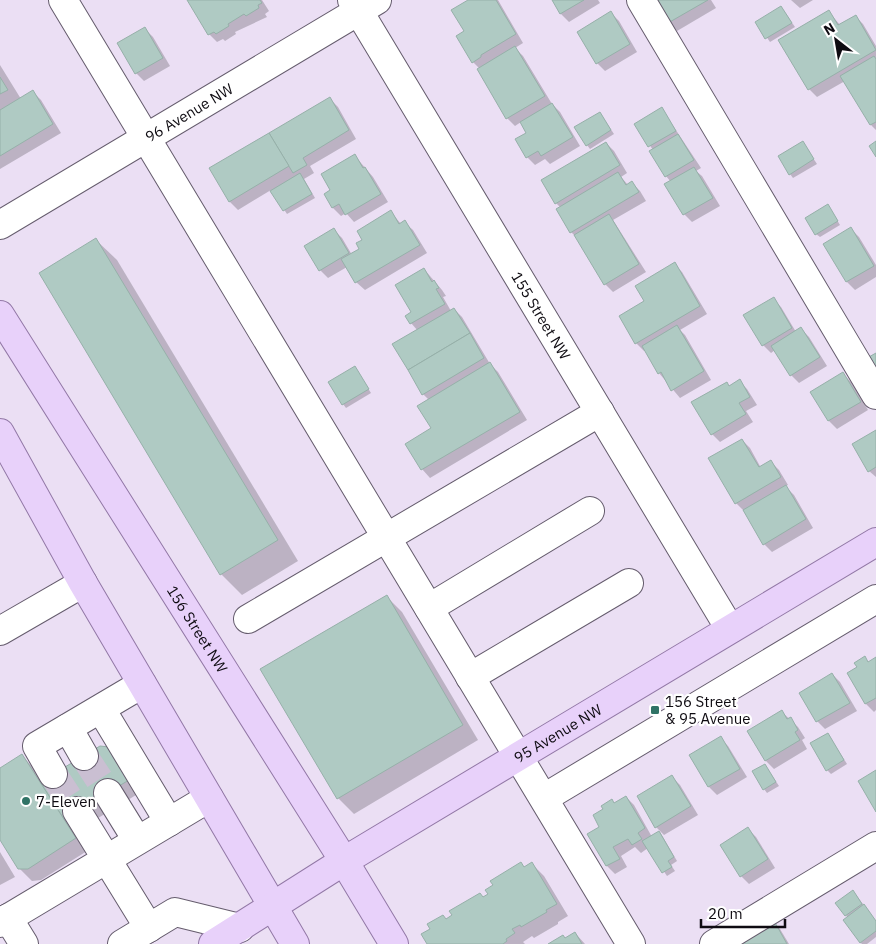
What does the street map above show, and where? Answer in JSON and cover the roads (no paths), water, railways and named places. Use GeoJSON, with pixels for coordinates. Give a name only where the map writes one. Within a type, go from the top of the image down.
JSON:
{"type":"FeatureCollection","features":[{"type":"Feature","properties":{"kind":"main road","name":"156 Street NW"},"geometry":{"type":"LineString","coordinates":[[0,315],[85,453],[344,861],[394,944]]}},
{"type":"Feature","properties":{"kind":"main road"},"geometry":{"type":"LineString","coordinates":[[0,433],[83,583],[295,944]]}},
{"type":"Feature","properties":{"kind":"main road","name":"95 Avenue NW"},"geometry":{"type":"LineString","coordinates":[[213,944],[344,861],[876,542]]}},
{"type":"Feature","properties":{"kind":"street"},"geometry":{"type":"LineString","coordinates":[[63,0],[631,944]]}},
{"type":"Feature","properties":{"kind":"street"},"geometry":{"type":"LineString","coordinates":[[641,0],[876,395]]}},
{"type":"Feature","properties":{"kind":"street","name":"96 Avenue NW"},"geometry":{"type":"LineString","coordinates":[[0,225],[363,4]]}},
{"type":"Feature","properties":{"kind":"street","name":"155 Street NW"},"geometry":{"type":"LineString","coordinates":[[363,4],[600,412],[730,629]]}},
{"type":"Feature","properties":{"kind":"street"},"geometry":{"type":"LineString","coordinates":[[248,619],[600,412]]}},
{"type":"Feature","properties":{"kind":"street"},"geometry":{"type":"LineString","coordinates":[[429,608],[590,511]]}},
{"type":"Feature","properties":{"kind":"street"},"geometry":{"type":"LineString","coordinates":[[0,631],[83,583]]}},
{"type":"Feature","properties":{"kind":"street"},"geometry":{"type":"LineString","coordinates":[[470,677],[629,584]]}},
{"type":"Feature","properties":{"kind":"street"},"geometry":{"type":"LineString","coordinates":[[544,798],[876,599]]}},
{"type":"Feature","properties":{"kind":"street"},"geometry":{"type":"LineString","coordinates":[[54,774],[37,746],[142,684]]}},
{"type":"Feature","properties":{"kind":"street"},"geometry":{"type":"LineString","coordinates":[[101,709],[169,822]]}},
{"type":"Feature","properties":{"kind":"street"},"geometry":{"type":"LineString","coordinates":[[68,728],[84,756]]}},
{"type":"Feature","properties":{"kind":"street"},"geometry":{"type":"LineString","coordinates":[[108,793],[136,840]]}},
{"type":"Feature","properties":{"kind":"street"},"geometry":{"type":"LineString","coordinates":[[24,944],[4,920],[209,798]]}},
{"type":"Feature","properties":{"kind":"street"},"geometry":{"type":"LineString","coordinates":[[77,811],[149,928]]}},
{"type":"Feature","properties":{"kind":"street"},"geometry":{"type":"LineString","coordinates":[[714,944],[876,846]]}},
{"type":"Feature","properties":{"kind":"street"},"geometry":{"type":"LineString","coordinates":[[122,944],[176,912],[240,928]]}},
{"type":"Feature","properties":{"kind":"tunnel"},"geometry":{"type":"LineString","coordinates":[[84,756],[108,793]]}},
{"type":"Feature","properties":{"kind":"tunnel"},"geometry":{"type":"LineString","coordinates":[[53,774],[77,811]]}},
{"type":"Feature","properties":{"kind":"place","name":"156 Street & 95 Avenue"},"geometry":{"type":"Point","coordinates":[655,710]}},
{"type":"Feature","properties":{"kind":"place","name":"7-Eleven"},"geometry":{"type":"Point","coordinates":[26,801]}}]}
